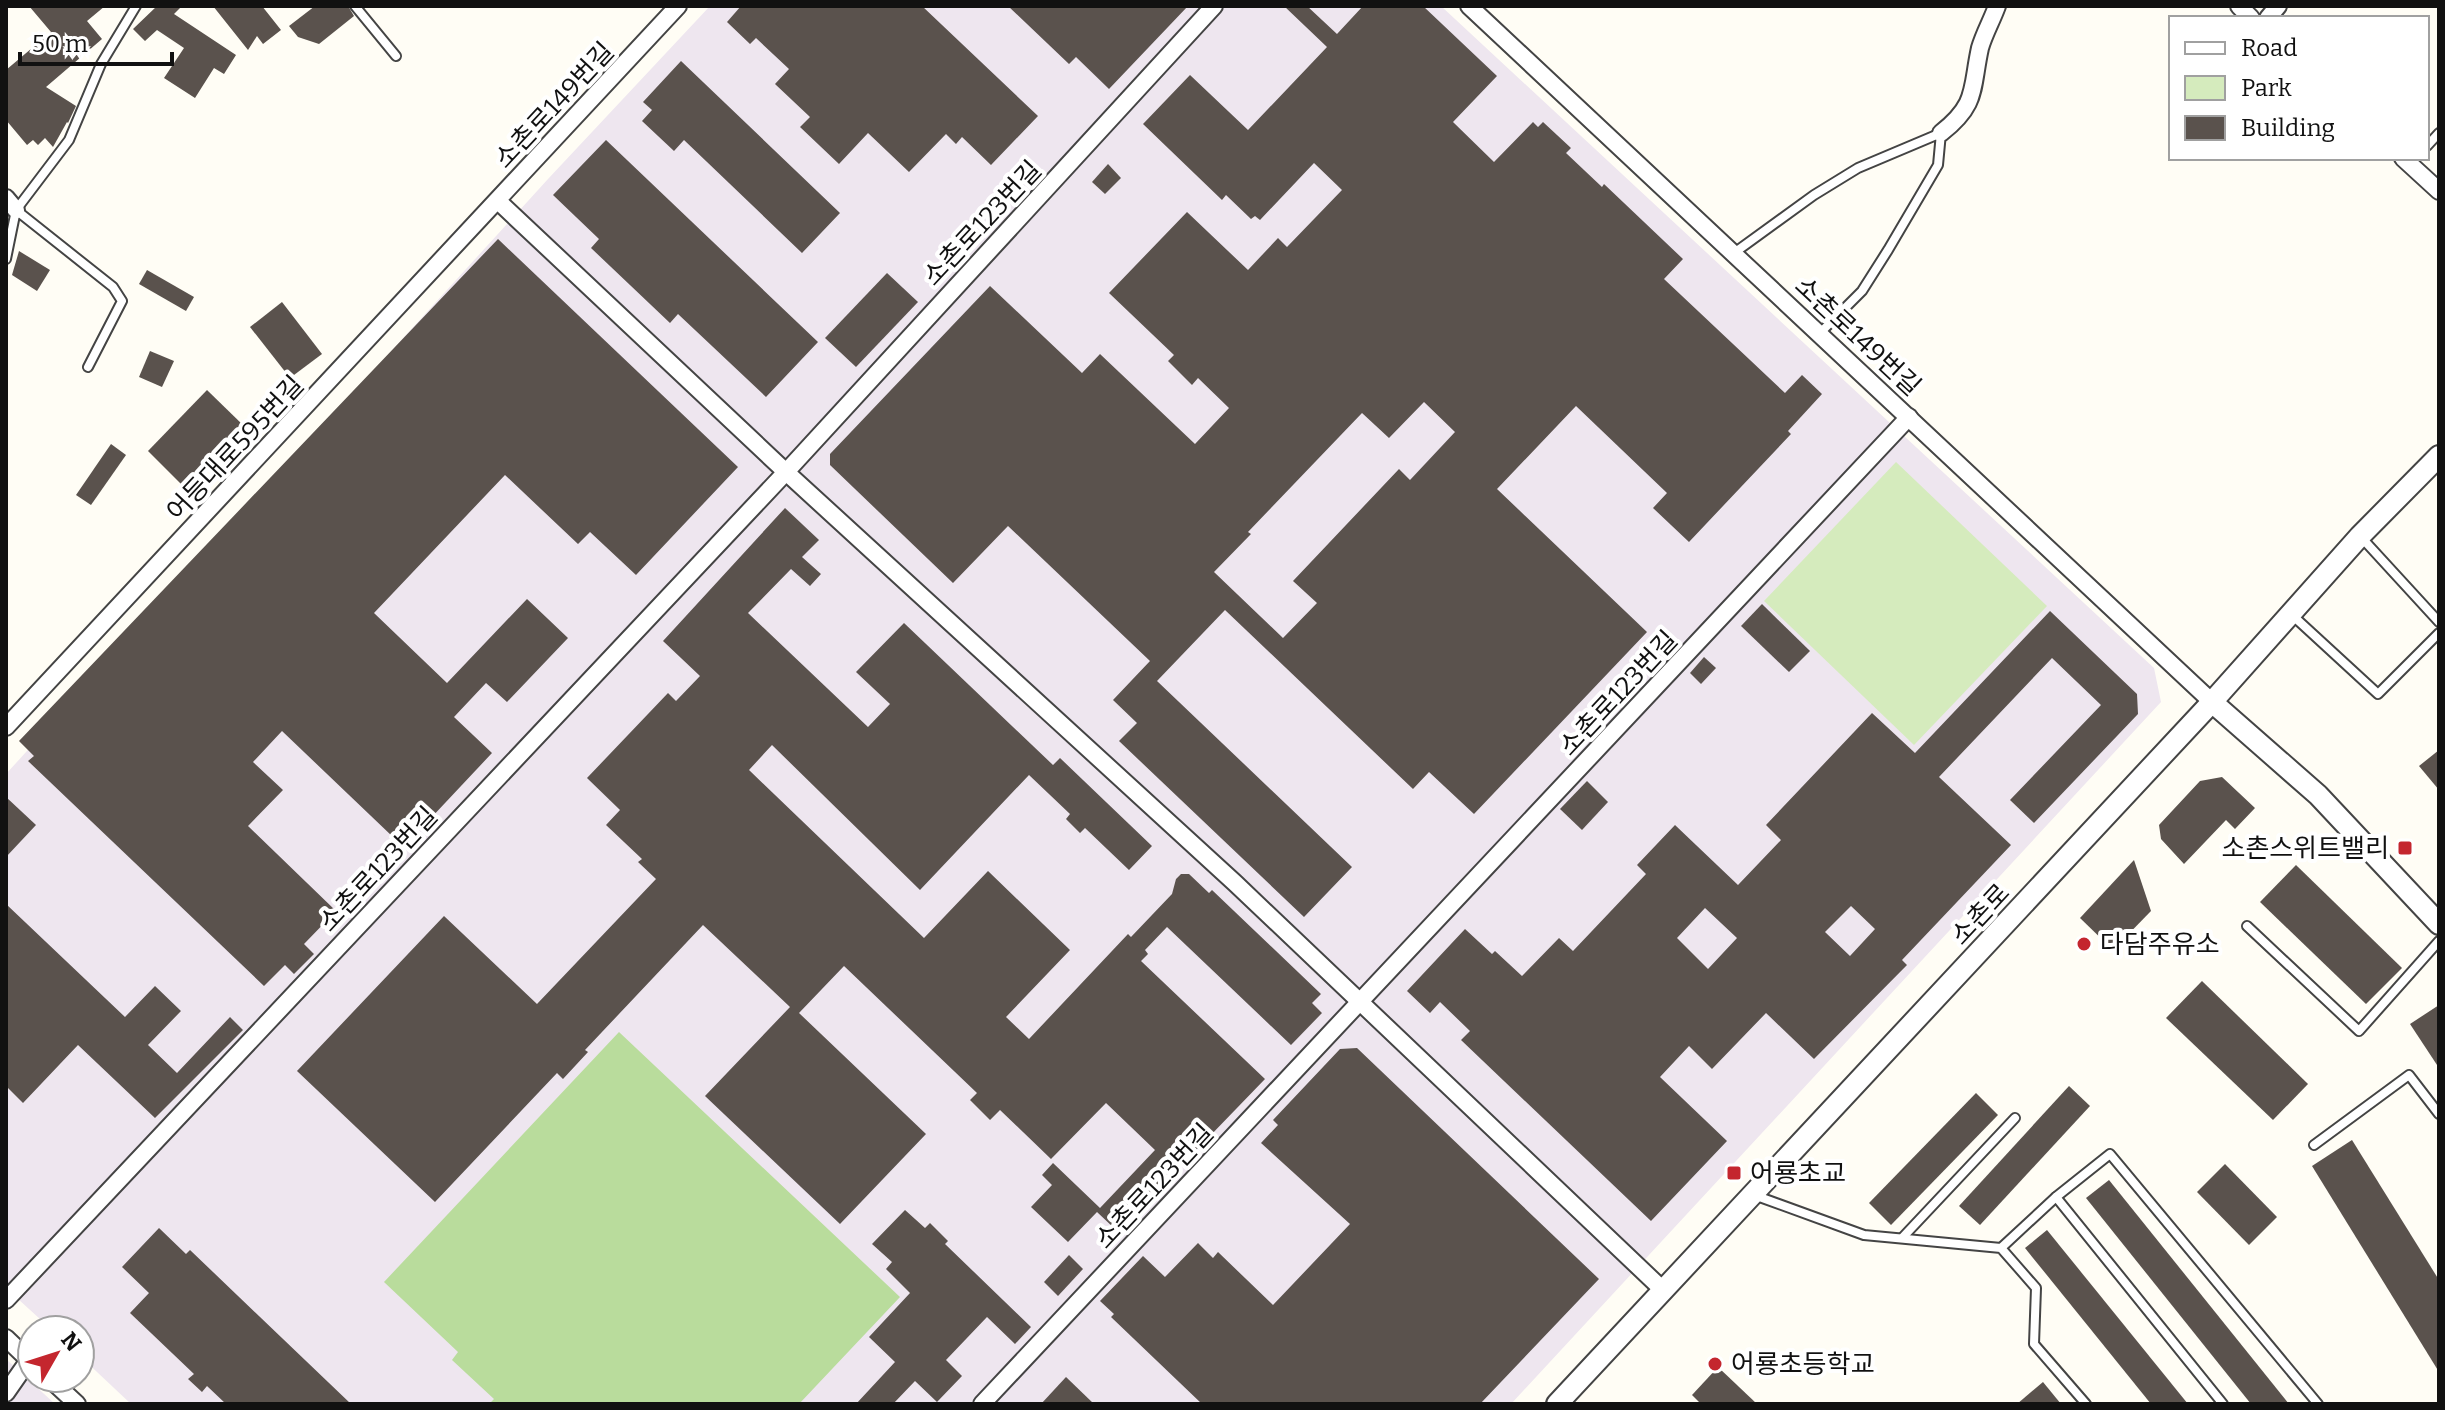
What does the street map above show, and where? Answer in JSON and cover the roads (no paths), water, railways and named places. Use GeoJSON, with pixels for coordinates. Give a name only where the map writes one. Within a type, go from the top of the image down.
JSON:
{"type":"FeatureCollection","features":[{"type":"Feature","properties":{"kind":"street","name":"소촌로149번길"},"geometry":{"type":"LineString","coordinates":[[498,201],[678,6]]}},
{"type":"Feature","properties":{"kind":"street","name":"소촌로123번길"},"geometry":{"type":"LineString","coordinates":[[6,1300],[786,472],[1214,6]]}},
{"type":"Feature","properties":{"kind":"street","name":"소촌로149번길"},"geometry":{"type":"LineString","coordinates":[[1469,6],[2212,702]]}},
{"type":"Feature","properties":{"kind":"street"},"geometry":{"type":"LineString","coordinates":[[1941,133],[1957,121],[1974,91],[1980,47],[1997,6]]}},
{"type":"Feature","properties":{"kind":"street"},"geometry":{"type":"LineString","coordinates":[[2409,160],[2439,191]]}},
{"type":"Feature","properties":{"kind":"street"},"geometry":{"type":"LineString","coordinates":[[498,201],[786,472],[1235,883],[1664,1291]]}},
{"type":"Feature","properties":{"kind":"street","name":"어등대로595번길"},"geometry":{"type":"LineString","coordinates":[[6,727],[498,201]]}},
{"type":"Feature","properties":{"kind":"street","name":"소촌로123번길"},"geometry":{"type":"LineString","coordinates":[[982,1404],[1909,417]]}},
{"type":"Feature","properties":{"kind":"street","name":"소촌로"},"geometry":{"type":"LineString","coordinates":[[1557,1404],[2212,702],[2360,536],[2439,456]]}},
{"type":"Feature","properties":{"kind":"street"},"geometry":{"type":"LineString","coordinates":[[2212,702],[2318,795],[2439,924]]}},
{"type":"Feature","properties":{"kind":"lane"},"geometry":{"type":"LineString","coordinates":[[6,259],[11,204],[69,140],[101,64],[136,6]]}},
{"type":"Feature","properties":{"kind":"lane"},"geometry":{"type":"LineString","coordinates":[[355,6],[396,56]]}},
{"type":"Feature","properties":{"kind":"lane"},"geometry":{"type":"LineString","coordinates":[[1734,253],[1814,195],[1858,168],[1941,133],[1938,165],[1888,250],[1862,291],[1820,333]]}},
{"type":"Feature","properties":{"kind":"lane"},"geometry":{"type":"LineString","coordinates":[[11,204],[113,287],[122,301],[88,367]]}},
{"type":"Feature","properties":{"kind":"lane"},"geometry":{"type":"LineString","coordinates":[[2360,536],[2439,622]]}},
{"type":"Feature","properties":{"kind":"lane"},"geometry":{"type":"LineString","coordinates":[[2290,613],[2378,694],[2439,633]]}},
{"type":"Feature","properties":{"kind":"lane"},"geometry":{"type":"LineString","coordinates":[[2247,926],[2359,1031],[2439,941]]}},
{"type":"Feature","properties":{"kind":"lane"},"geometry":{"type":"LineString","coordinates":[[2314,1145],[2409,1075],[2439,1114]]}},
{"type":"Feature","properties":{"kind":"lane"},"geometry":{"type":"LineString","coordinates":[[1903,1237],[2015,1118]]}},
{"type":"Feature","properties":{"kind":"lane"},"geometry":{"type":"LineString","coordinates":[[2001,1248],[2056,1197],[2110,1154],[2318,1404]]}},
{"type":"Feature","properties":{"kind":"lane"},"geometry":{"type":"LineString","coordinates":[[1753,1195],[1864,1235],[2001,1248],[2036,1288],[2034,1344],[2086,1404]]}},
{"type":"Feature","properties":{"kind":"lane"},"geometry":{"type":"LineString","coordinates":[[2056,1197],[2223,1404]]}},
{"type":"Feature","properties":{"kind":"place","name":"소촌스위트밸리"},"geometry":{"type":"Point","coordinates":[2405,848]}},
{"type":"Feature","properties":{"kind":"place","name":"다담주유소"},"geometry":{"type":"Point","coordinates":[2084,944]}},
{"type":"Feature","properties":{"kind":"place","name":"어룡초교"},"geometry":{"type":"Point","coordinates":[1734,1173]}},
{"type":"Feature","properties":{"kind":"place","name":"어룡초등학교"},"geometry":{"type":"Point","coordinates":[1715,1364]}}]}
